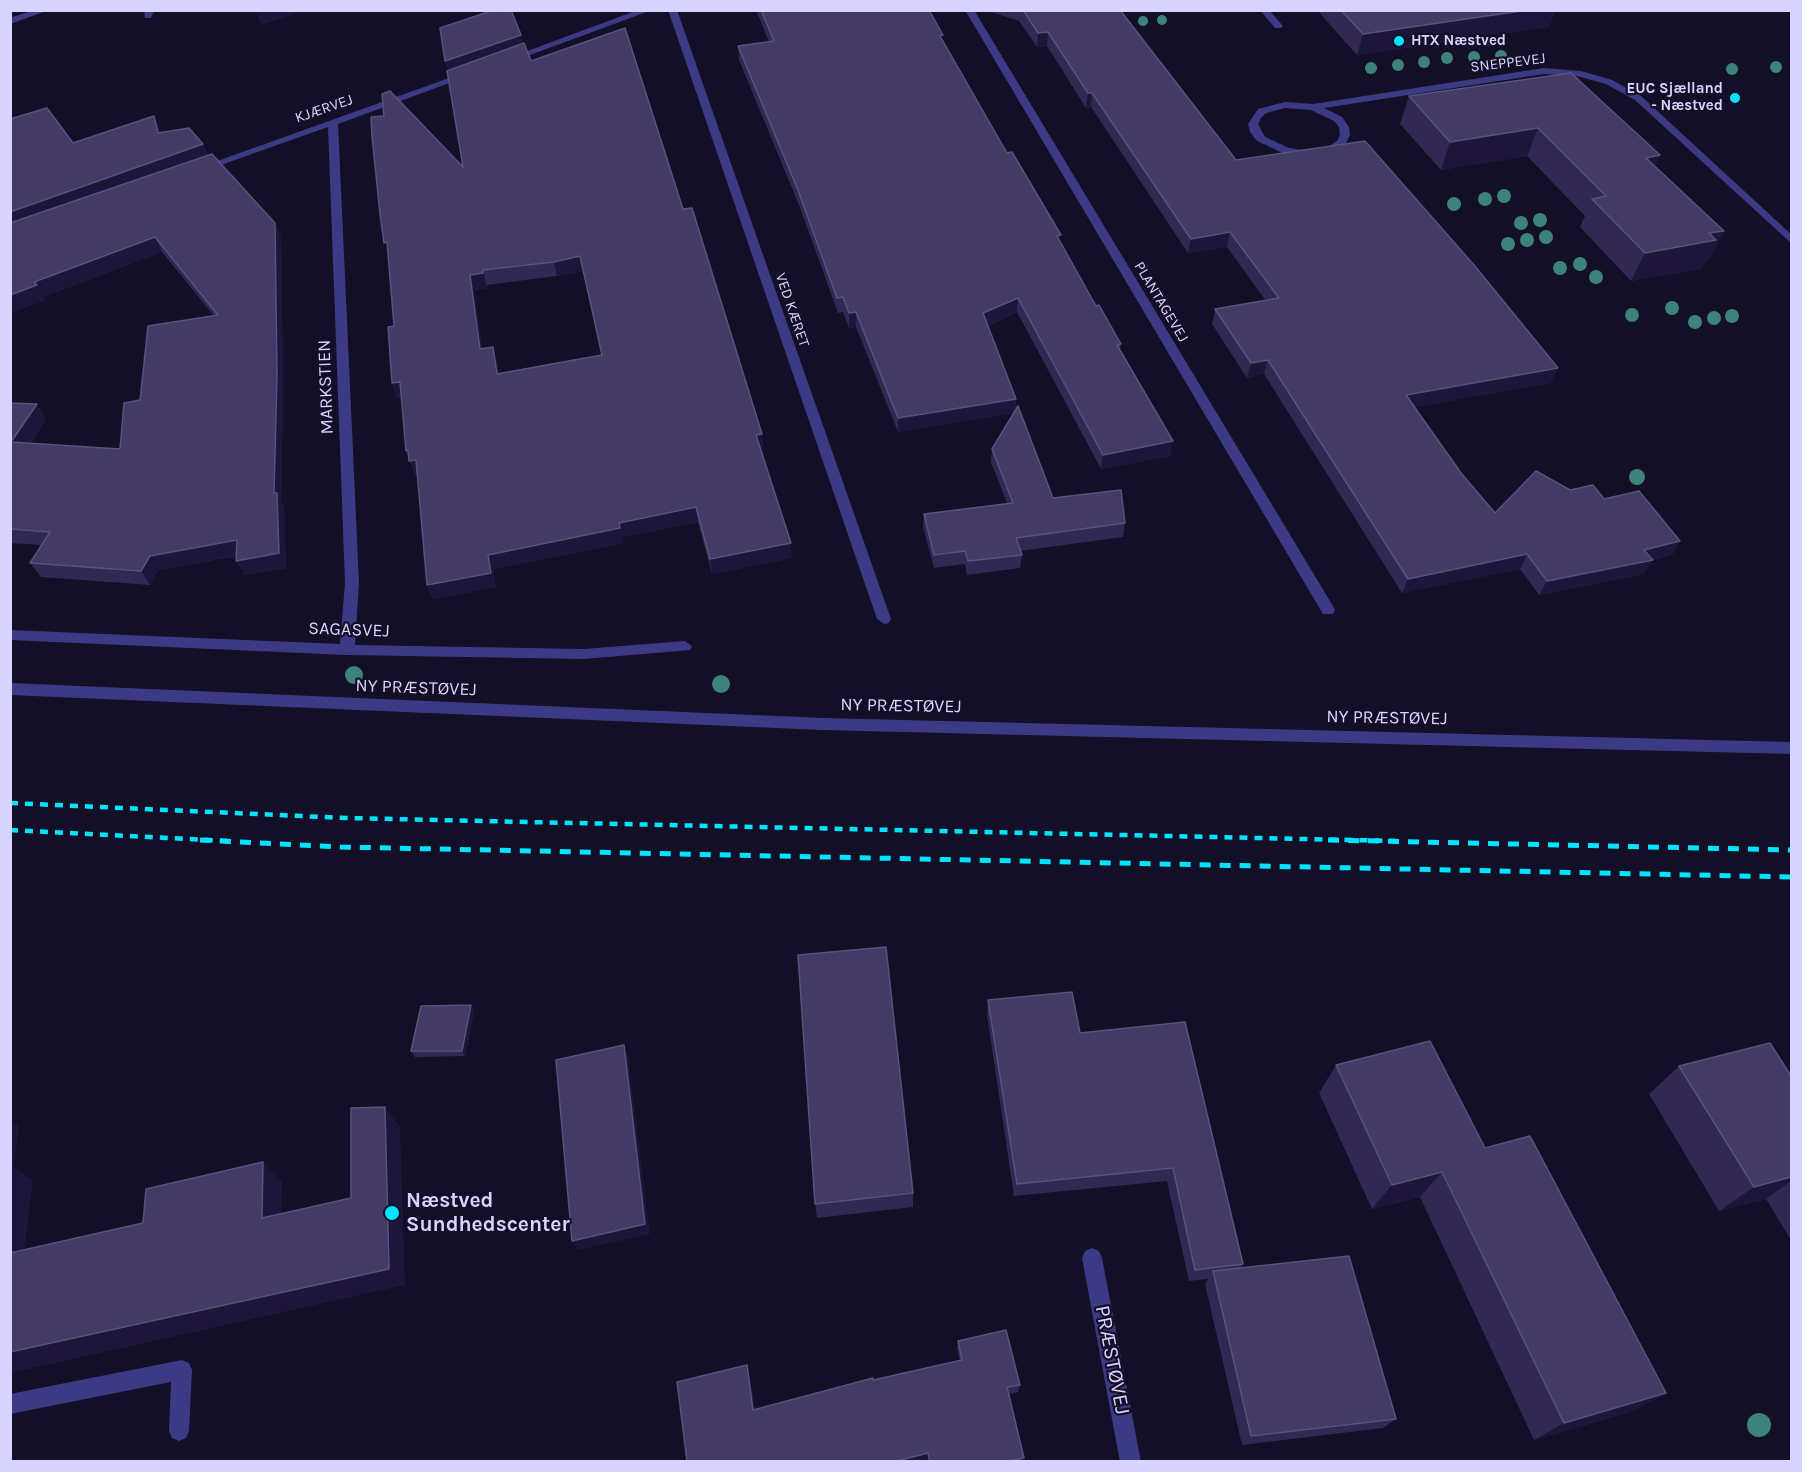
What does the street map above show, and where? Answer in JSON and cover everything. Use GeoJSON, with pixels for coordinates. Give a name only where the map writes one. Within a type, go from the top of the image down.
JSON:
{"type":"FeatureCollection","features":[{"type":"Feature","properties":{"kind":"street"},"geometry":{"type":"LineString","coordinates":[[10,21],[45,10]]}},
{"type":"Feature","properties":{"kind":"street"},"geometry":{"type":"LineString","coordinates":[[502,62],[648,10]]}},
{"type":"Feature","properties":{"kind":"street","name":"VED KÆRET"},"geometry":{"type":"LineString","coordinates":[[672,10],[884,619]]}},
{"type":"Feature","properties":{"kind":"street","name":"PLANTAGEVEJ"},"geometry":{"type":"LineString","coordinates":[[969,10],[1328,610]]}},
{"type":"Feature","properties":{"kind":"street"},"geometry":{"type":"LineString","coordinates":[[1264,10],[1278,26]]}},
{"type":"Feature","properties":{"kind":"street","name":"KJÆRVEJ"},"geometry":{"type":"LineString","coordinates":[[189,173],[479,70]]}},
{"type":"Feature","properties":{"kind":"street","name":"SNEPPEVEJ"},"geometry":{"type":"LineString","coordinates":[[1313,107],[1338,119],[1344,127],[1345,135],[1341,143],[1331,149],[1318,153],[1287,151],[1272,146],[1255,132],[1253,124],[1262,111],[1285,105],[1313,107],[1544,71],[1578,73],[1609,82],[1638,98],[1791,241]]}},
{"type":"Feature","properties":{"kind":"street","name":"MARKSTIEN"},"geometry":{"type":"LineString","coordinates":[[333,122],[352,582],[347,650]]}},
{"type":"Feature","properties":{"kind":"street","name":"SAGASVEJ"},"geometry":{"type":"LineString","coordinates":[[10,635],[347,650],[584,654],[685,646]]}},
{"type":"Feature","properties":{"kind":"street","name":"NY PRÆSTØVEJ"},"geometry":{"type":"LineString","coordinates":[[10,689],[823,724],[1791,748]]}},
{"type":"Feature","properties":{"kind":"street","name":"PRÆSTØVEJ"},"geometry":{"type":"LineString","coordinates":[[1092,1258],[1131,1461]]}},
{"type":"Feature","properties":{"kind":"street"},"geometry":{"type":"LineString","coordinates":[[10,1404],[182,1370],[179,1431]]}},
{"type":"Feature","properties":{"kind":"building"},"geometry":{"type":"Polygon","coordinates":[[[494,10],[511,10],[521,35],[445,61],[440,28],[494,10]]]}},
{"type":"Feature","properties":{"kind":"building"},"geometry":{"type":"Polygon","coordinates":[[[761,10],[929,10],[943,35],[940,36],[1007,153],[1012,152],[1061,235],[1057,236],[1096,306],[1099,305],[1121,344],[1117,345],[1173,441],[1103,455],[1018,298],[983,313],[1016,399],[898,418],[856,312],[849,313],[843,297],[837,298],[798,190],[738,46],[774,41],[761,10]]]}},
{"type":"Feature","properties":{"kind":"building"},"geometry":{"type":"Polygon","coordinates":[[[1023,10],[1120,10],[1236,160],[1365,141],[1474,265],[1558,368],[1406,395],[1461,473],[1495,513],[1536,471],[1570,490],[1593,485],[1604,499],[1639,491],[1680,541],[1644,550],[1653,560],[1547,581],[1527,554],[1408,579],[1268,360],[1251,363],[1215,309],[1279,298],[1230,232],[1191,239],[1048,32],[1038,33],[1023,10]]]}},
{"type":"Feature","properties":{"kind":"building"},"geometry":{"type":"Polygon","coordinates":[[[1341,10],[1528,10],[1363,34],[1341,10]]]}},
{"type":"Feature","properties":{"kind":"building"},"geometry":{"type":"Polygon","coordinates":[[[625,28],[683,209],[692,208],[762,434],[756,435],[791,543],[710,559],[696,507],[619,523],[620,528],[488,555],[491,573],[427,585],[416,460],[409,461],[408,450],[406,451],[400,382],[392,383],[388,327],[394,326],[387,242],[384,243],[380,214],[371,117],[384,116],[382,94],[390,91],[463,167],[447,71],[524,43],[531,61],[625,28]],[[580,256],[554,262],[483,270],[483,273],[470,275],[480,349],[493,347],[497,374],[602,355],[580,256]]]}},
{"type":"Feature","properties":{"kind":"building"},"geometry":{"type":"Polygon","coordinates":[[[1571,73],[1660,155],[1646,158],[1724,231],[1709,233],[1716,240],[1645,253],[1592,199],[1606,196],[1538,128],[1450,142],[1409,96],[1571,73]]]}},
{"type":"Feature","properties":{"kind":"building"},"geometry":{"type":"Polygon","coordinates":[[[47,108],[73,143],[154,116],[158,133],[189,128],[203,144],[10,212],[10,119],[47,108]]]}},
{"type":"Feature","properties":{"kind":"building"},"geometry":{"type":"Polygon","coordinates":[[[212,154],[275,223],[277,376],[274,493],[277,493],[279,553],[236,561],[237,540],[150,556],[141,571],[30,563],[50,532],[10,529],[10,403],[37,404],[11,442],[120,449],[124,403],[140,400],[148,326],[218,315],[155,237],[34,282],[37,285],[10,295],[10,223],[212,154]]]}},
{"type":"Feature","properties":{"kind":"building"},"geometry":{"type":"Polygon","coordinates":[[[1018,406],[1053,498],[1121,490],[1125,523],[1016,538],[1022,555],[968,561],[965,551],[934,555],[924,514],[1013,503],[992,449],[1018,406]]]}},
{"type":"Feature","properties":{"kind":"building"},"geometry":{"type":"Polygon","coordinates":[[[886,947],[913,1193],[815,1204],[798,955],[886,947]]]}},
{"type":"Feature","properties":{"kind":"building"},"geometry":{"type":"Polygon","coordinates":[[[1072,992],[1080,1033],[1185,1022],[1243,1264],[1195,1270],[1173,1168],[1017,1184],[988,1000],[1072,992]]]}},
{"type":"Feature","properties":{"kind":"building"},"geometry":{"type":"Polygon","coordinates":[[[471,1005],[462,1051],[411,1051],[421,1006],[471,1005]]]}},
{"type":"Feature","properties":{"kind":"building"},"geometry":{"type":"Polygon","coordinates":[[[1430,1041],[1485,1148],[1530,1136],[1666,1393],[1564,1423],[1442,1172],[1392,1185],[1336,1065],[1430,1041]]]}},
{"type":"Feature","properties":{"kind":"building"},"geometry":{"type":"Polygon","coordinates":[[[1770,1043],[1791,1076],[1791,1177],[1754,1187],[1679,1066],[1770,1043]]]}},
{"type":"Feature","properties":{"kind":"building"},"geometry":{"type":"Polygon","coordinates":[[[624,1045],[645,1224],[572,1241],[556,1060],[624,1045]]]}},
{"type":"Feature","properties":{"kind":"building"},"geometry":{"type":"Polygon","coordinates":[[[385,1107],[389,1269],[10,1352],[10,1253],[143,1223],[146,1189],[263,1162],[262,1218],[351,1198],[351,1108],[385,1107]]]}},
{"type":"Feature","properties":{"kind":"building"},"geometry":{"type":"Polygon","coordinates":[[[1349,1256],[1396,1419],[1251,1436],[1213,1271],[1349,1256]]]}},
{"type":"Feature","properties":{"kind":"building"},"geometry":{"type":"Polygon","coordinates":[[[1006,1330],[1020,1385],[1007,1387],[1024,1458],[1009,1461],[930,1461],[928,1453],[897,1461],[687,1461],[677,1382],[747,1365],[753,1410],[873,1378],[873,1380],[962,1360],[958,1341],[1006,1330]]]}},
{"type":"Feature","properties":{"kind":"railway"},"geometry":{"type":"LineString","coordinates":[[10,803],[346,818],[1396,841]]}},
{"type":"Feature","properties":{"kind":"railway"},"geometry":{"type":"LineString","coordinates":[[10,830],[229,841]]}},
{"type":"Feature","properties":{"kind":"railway"},"geometry":{"type":"LineString","coordinates":[[200,840],[341,847],[1792,877]]}},
{"type":"Feature","properties":{"kind":"railway"},"geometry":{"type":"LineString","coordinates":[[1328,840],[1792,850]]}},
{"type":"Feature","properties":{"kind":"place","name":"HTX Næstved"},"geometry":{"type":"Point","coordinates":[1399,41]}},
{"type":"Feature","properties":{"kind":"place","name":"EUC Sjælland - Næstved"},"geometry":{"type":"Point","coordinates":[1735,98]}},
{"type":"Feature","properties":{"kind":"place","name":"Næstved Sundhedscenter"},"geometry":{"type":"Point","coordinates":[392,1213]}}]}
